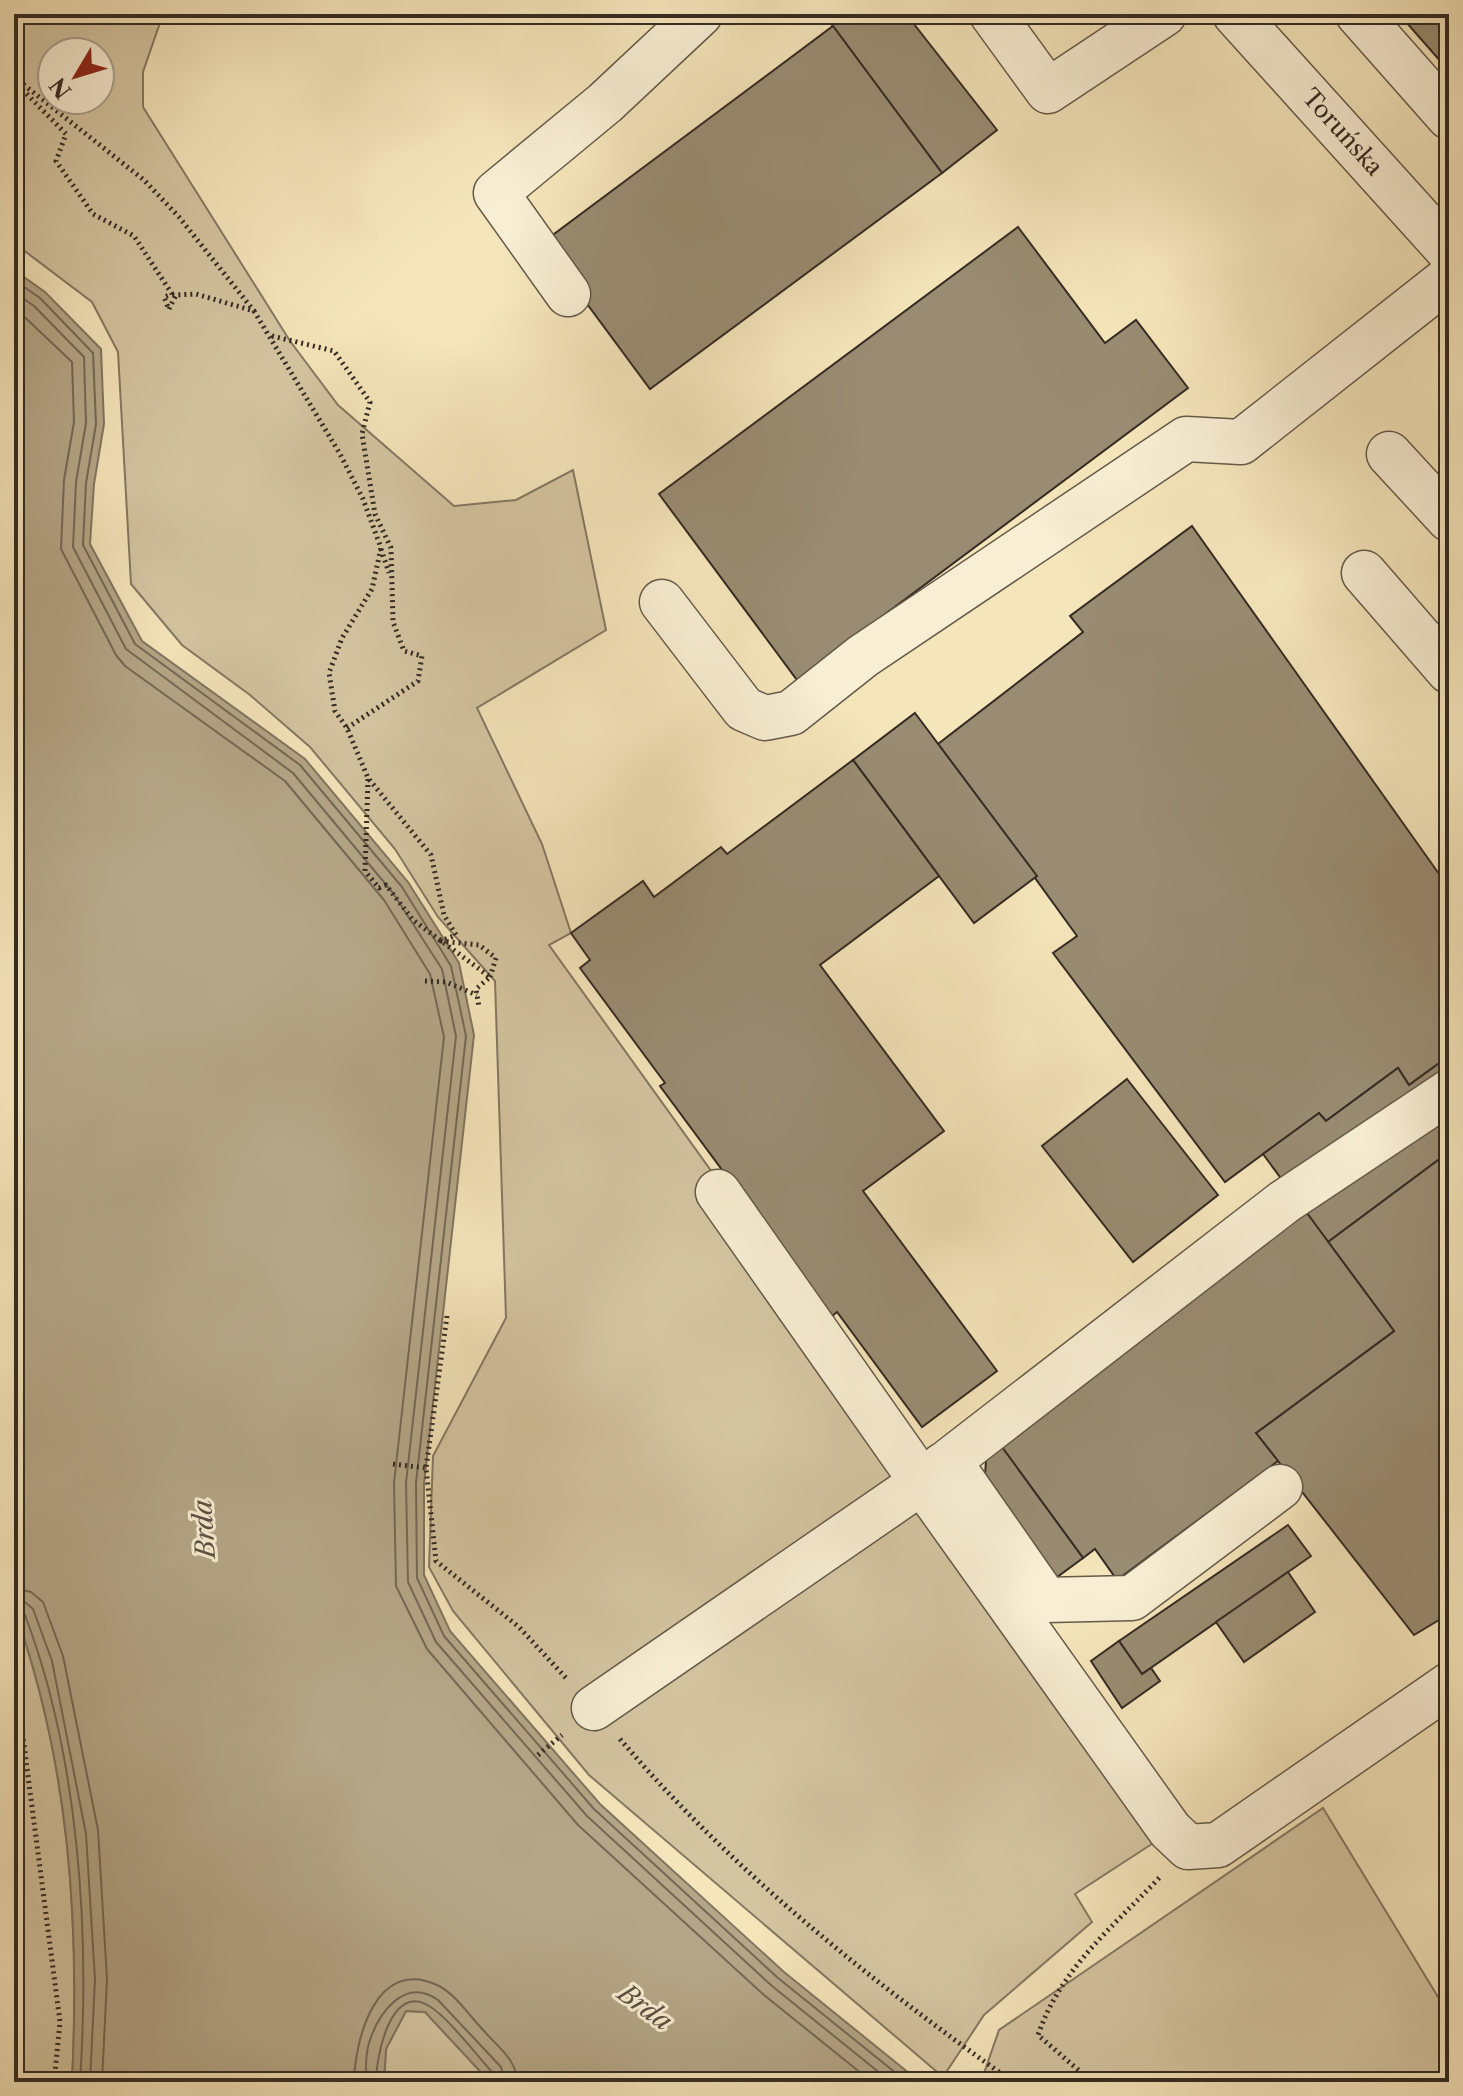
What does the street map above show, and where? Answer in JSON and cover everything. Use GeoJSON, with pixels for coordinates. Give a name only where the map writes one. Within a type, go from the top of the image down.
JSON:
{"type":"FeatureCollection","features":[{"type":"Feature","properties":{"kind":"street"},"geometry":{"type":"LineString","coordinates":[[568,294],[496,193],[605,103],[700,14]]}},
{"type":"Feature","properties":{"kind":"street"},"geometry":{"type":"LineString","coordinates":[[992,14],[1048,91],[1164,14]]}},
{"type":"Feature","properties":{"kind":"street","name":"Toruńska"},"geometry":{"type":"LineString","coordinates":[[1235,14],[1449,251]]}},
{"type":"Feature","properties":{"kind":"street"},"geometry":{"type":"LineString","coordinates":[[1358,14],[1449,117]]}},
{"type":"Feature","properties":{"kind":"street"},"geometry":{"type":"LineString","coordinates":[[662,602],[744,709],[765,718],[791,713],[863,656],[1186,439],[1241,442],[1449,278]]}},
{"type":"Feature","properties":{"kind":"street"},"geometry":{"type":"LineString","coordinates":[[1389,454],[1449,519]]}},
{"type":"Feature","properties":{"kind":"street"},"geometry":{"type":"LineString","coordinates":[[1364,573],[1449,671]]}},
{"type":"Feature","properties":{"kind":"street"},"geometry":{"type":"LineString","coordinates":[[594,1708],[935,1472],[1284,1202],[1449,1092]]}},
{"type":"Feature","properties":{"kind":"street"},"geometry":{"type":"LineString","coordinates":[[718,1192],[935,1472],[1046,1600],[1132,1598],[1280,1487]]}},
{"type":"Feature","properties":{"kind":"street"},"geometry":{"type":"LineString","coordinates":[[935,1472],[1170,1830],[1188,1847],[1218,1845],[1449,1685]]}},
{"type":"Feature","properties":{"kind":"path"},"geometry":{"type":"LineString","coordinates":[[14,79],[66,134],[56,161],[93,214],[134,236],[172,294],[164,297],[169,309],[176,295],[196,294],[254,311]]}},
{"type":"Feature","properties":{"kind":"path"},"geometry":{"type":"LineString","coordinates":[[14,79],[144,180],[179,217],[254,311],[340,454],[363,499],[392,582]]}},
{"type":"Feature","properties":{"kind":"path"},"geometry":{"type":"LineString","coordinates":[[271,336],[334,351],[370,402],[362,434],[375,514],[391,548],[393,622],[404,651],[422,656],[418,681],[347,728]]}},
{"type":"Feature","properties":{"kind":"path"},"geometry":{"type":"LineString","coordinates":[[381,548],[372,589],[342,638],[329,673],[335,711],[347,728],[368,778],[431,855],[444,915],[456,935],[441,941]]}},
{"type":"Feature","properties":{"kind":"path"},"geometry":{"type":"LineString","coordinates":[[368,778],[365,871],[379,888],[386,885],[413,920],[490,977]]}},
{"type":"Feature","properties":{"kind":"path"},"geometry":{"type":"LineString","coordinates":[[441,941],[479,945],[496,958],[490,977],[476,989],[479,1007]]}},
{"type":"Feature","properties":{"kind":"path"},"geometry":{"type":"LineString","coordinates":[[425,981],[446,982],[477,995]]}},
{"type":"Feature","properties":{"kind":"path"},"geometry":{"type":"LineString","coordinates":[[447,1316],[426,1468],[436,1561],[519,1627],[685,1811],[804,1924],[913,2011],[1013,2082]]}},
{"type":"Feature","properties":{"kind":"path"},"geometry":{"type":"LineString","coordinates":[[393,1464],[426,1468]]}},
{"type":"Feature","properties":{"kind":"path"},"geometry":{"type":"LineString","coordinates":[[14,1668],[60,2022],[54,2082]]}},
{"type":"Feature","properties":{"kind":"path"},"geometry":{"type":"LineString","coordinates":[[1092,2082],[1038,2035],[1049,2002],[1071,1968],[1188,1847]]}},
{"type":"Feature","properties":{"kind":"shaded area"},"geometry":{"type":"Polygon","coordinates":[[[14,14],[163,14],[143,72],[143,107],[290,341],[338,405],[454,506],[516,500],[573,470],[606,630],[477,708],[542,844],[571,933],[549,945],[997,1569],[1161,1838],[1075,1894],[1092,1922],[984,2015],[943,2077],[589,1775],[453,1611],[429,1567],[433,1456],[506,1318],[495,981],[438,917],[395,849],[310,747],[250,695],[182,645],[131,584],[118,352],[92,302],[14,243],[14,14]]]}},
{"type":"Feature","properties":{"kind":"shaded area"},"geometry":{"type":"Polygon","coordinates":[[[14,1609],[33,1667],[47,1725],[67,1842],[74,1961],[72,2082],[14,2082],[14,1609]]]}},
{"type":"Feature","properties":{"kind":"shaded area"},"geometry":{"type":"Polygon","coordinates":[[[1323,1808],[1449,2015],[1449,2082],[981,2082],[999,2030],[1323,1808]]]}},
{"type":"Feature","properties":{"kind":"shaded area"},"geometry":{"type":"Polygon","coordinates":[[[406,2011],[425,2012],[490,2082],[384,2082],[386,2049],[406,2011]]]}},
{"type":"Feature","properties":{"kind":"water","name":"Brda"},"geometry":{"type":"Polygon","coordinates":[[[14,270],[45,292],[101,349],[104,424],[94,484],[90,544],[142,641],[305,759],[408,882],[459,963],[474,1035],[424,1484],[424,1575],[450,1631],[600,1804],[784,1972],[920,2082],[490,2082],[425,2012],[406,2011],[386,2049],[384,2082],[72,2082],[74,1961],[67,1842],[47,1724],[33,1666],[14,1608],[14,270]]]}},
{"type":"Feature","properties":{"kind":"building"},"geometry":{"type":"Polygon","coordinates":[[[824,14],[906,14],[997,130],[942,173],[824,14]]]}},
{"type":"Feature","properties":{"kind":"building"},"geometry":{"type":"Polygon","coordinates":[[[1399,14],[1449,14],[1449,71],[1399,14]]]}},
{"type":"Feature","properties":{"kind":"building"},"geometry":{"type":"Polygon","coordinates":[[[833,26],[942,173],[650,389],[542,243],[833,26]]]}},
{"type":"Feature","properties":{"kind":"building"},"geometry":{"type":"Polygon","coordinates":[[[1018,227],[1105,343],[1136,320],[1188,388],[797,680],[659,494],[1018,227]]]}},
{"type":"Feature","properties":{"kind":"building"},"geometry":{"type":"Polygon","coordinates":[[[1192,526],[1449,888],[1449,1056],[1409,1085],[1398,1068],[1326,1121],[1319,1113],[1225,1182],[1053,953],[1077,936],[938,744],[1083,632],[1070,616],[1192,526]]]}},
{"type":"Feature","properties":{"kind":"building"},"geometry":{"type":"Polygon","coordinates":[[[915,713],[1037,876],[974,923],[853,760],[915,713]]]}},
{"type":"Feature","properties":{"kind":"building"},"geometry":{"type":"Polygon","coordinates":[[[853,760],[939,876],[820,965],[944,1131],[863,1191],[997,1371],[922,1427],[837,1312],[831,1317],[660,1086],[665,1083],[580,968],[590,960],[571,933],[643,881],[654,897],[721,847],[727,854],[853,760]]]}},
{"type":"Feature","properties":{"kind":"building"},"geometry":{"type":"Polygon","coordinates":[[[1449,1056],[1449,1152],[1328,1242],[1263,1154],[1319,1113],[1326,1121],[1398,1068],[1409,1085],[1449,1056]]]}},
{"type":"Feature","properties":{"kind":"building"},"geometry":{"type":"Polygon","coordinates":[[[1127,1079],[1218,1195],[1133,1262],[1042,1146],[1127,1079]]]}},
{"type":"Feature","properties":{"kind":"building"},"geometry":{"type":"Polygon","coordinates":[[[1449,1152],[1449,1614],[1414,1635],[1256,1433],[1394,1331],[1328,1242],[1449,1152]]]}},
{"type":"Feature","properties":{"kind":"building"},"geometry":{"type":"Polygon","coordinates":[[[1304,1209],[1394,1331],[1256,1433],[1278,1461],[1117,1580],[1095,1549],[1083,1558],[995,1438],[1304,1209]]]}},
{"type":"Feature","properties":{"kind":"building"},"geometry":{"type":"Polygon","coordinates":[[[1002,1447],[1083,1558],[1053,1580],[984,1492],[986,1460],[1002,1447]]]}},
{"type":"Feature","properties":{"kind":"building"},"geometry":{"type":"Polygon","coordinates":[[[1288,1525],[1311,1556],[1142,1674],[1119,1641],[1288,1525]]]}},
{"type":"Feature","properties":{"kind":"building"},"geometry":{"type":"Polygon","coordinates":[[[1288,1572],[1315,1612],[1244,1662],[1216,1622],[1288,1572]]]}},
{"type":"Feature","properties":{"kind":"building"},"geometry":{"type":"Polygon","coordinates":[[[1119,1641],[1142,1674],[1151,1668],[1160,1681],[1122,1708],[1091,1661],[1119,1641]]]}}]}
